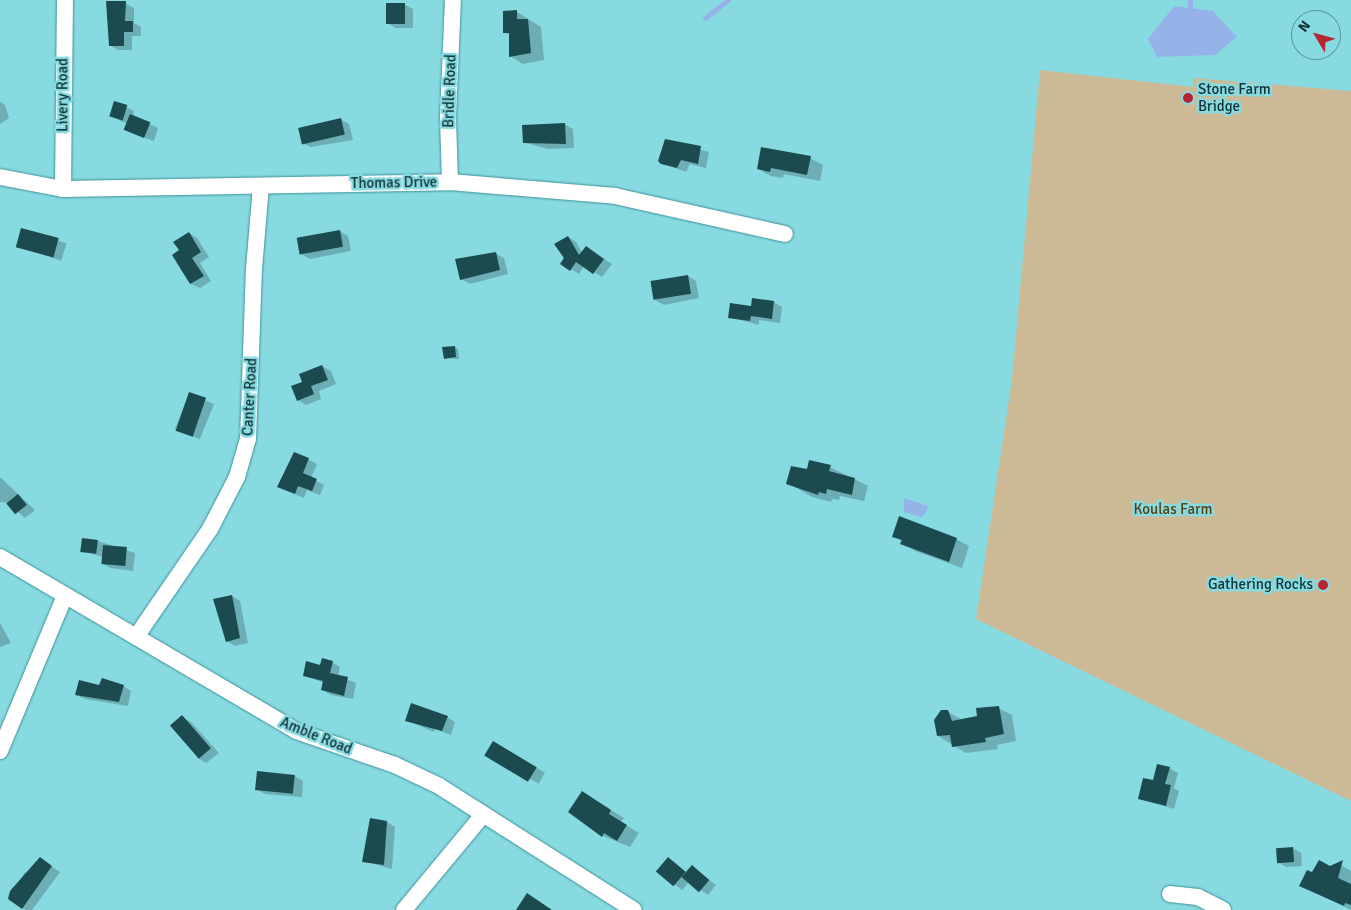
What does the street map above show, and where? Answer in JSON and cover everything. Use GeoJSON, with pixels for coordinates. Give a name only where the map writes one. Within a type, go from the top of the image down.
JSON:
{"type":"FeatureCollection","features":[{"type":"Feature","properties":{"kind":"street","name":"Livery Road"},"geometry":{"type":"LineString","coordinates":[[63,189],[65,0]]}},
{"type":"Feature","properties":{"kind":"street","name":"Bridle Road"},"geometry":{"type":"LineString","coordinates":[[450,182],[448,117],[452,0]]}},
{"type":"Feature","properties":{"kind":"street","name":"Thomas Drive"},"geometry":{"type":"LineString","coordinates":[[0,178],[63,189],[450,182],[616,196],[785,234]]}},
{"type":"Feature","properties":{"kind":"street","name":"Canter Road"},"geometry":{"type":"LineString","coordinates":[[136,637],[210,529],[237,477],[248,439],[254,269],[261,186]]}},
{"type":"Feature","properties":{"kind":"street","name":"Amble Road"},"geometry":{"type":"LineString","coordinates":[[0,557],[64,598],[136,637],[296,731],[395,765],[439,786],[634,910]]}},
{"type":"Feature","properties":{"kind":"street"},"geometry":{"type":"LineString","coordinates":[[0,751],[64,598]]}},
{"type":"Feature","properties":{"kind":"street"},"geometry":{"type":"LineString","coordinates":[[404,910],[483,815]]}},
{"type":"Feature","properties":{"kind":"street"},"geometry":{"type":"LineString","coordinates":[[1170,894],[1198,897],[1224,910]]}},
{"type":"Feature","properties":{"kind":"green space","name":"Koulas Farm"},"geometry":{"type":"Polygon","coordinates":[[[1040,70],[1193,87],[1194,78],[1351,91],[1351,801],[976,619],[1012,379],[1040,70]]]}},
{"type":"Feature","properties":{"kind":"water"},"geometry":{"type":"Polygon","coordinates":[[[1174,6],[1213,11],[1237,37],[1215,55],[1157,57],[1148,39],[1174,6]]]}},
{"type":"Feature","properties":{"kind":"water"},"geometry":{"type":"Polygon","coordinates":[[[904,498],[928,506],[926,513],[921,517],[904,512],[904,498]]]}},
{"type":"Feature","properties":{"kind":"building"},"geometry":{"type":"Polygon","coordinates":[[[106,1],[126,1],[125,21],[133,21],[133,32],[124,32],[124,46],[109,46],[106,1]]]}},
{"type":"Feature","properties":{"kind":"building"},"geometry":{"type":"Polygon","coordinates":[[[386,3],[405,3],[405,24],[386,24],[386,3]]]}},
{"type":"Feature","properties":{"kind":"building"},"geometry":{"type":"Polygon","coordinates":[[[517,10],[517,19],[528,19],[531,53],[509,57],[509,33],[503,33],[503,11],[517,10]]]}},
{"type":"Feature","properties":{"kind":"building"},"geometry":{"type":"Polygon","coordinates":[[[114,101],[127,105],[123,120],[109,116],[114,101]]]}},
{"type":"Feature","properties":{"kind":"building"},"geometry":{"type":"Polygon","coordinates":[[[130,114],[150,122],[144,138],[124,130],[130,114]]]}},
{"type":"Feature","properties":{"kind":"building"},"geometry":{"type":"Polygon","coordinates":[[[341,118],[345,135],[302,144],[298,128],[341,118]]]}},
{"type":"Feature","properties":{"kind":"building"},"geometry":{"type":"Polygon","coordinates":[[[565,123],[566,144],[523,143],[522,125],[565,123]]]}},
{"type":"Feature","properties":{"kind":"building"},"geometry":{"type":"Polygon","coordinates":[[[665,139],[701,146],[698,164],[681,160],[677,168],[661,164],[658,161],[665,139]]]}},
{"type":"Feature","properties":{"kind":"building"},"geometry":{"type":"Polygon","coordinates":[[[761,147],[811,156],[807,175],[771,168],[770,172],[757,169],[761,147]]]}},
{"type":"Feature","properties":{"kind":"building"},"geometry":{"type":"Polygon","coordinates":[[[21,228],[59,238],[53,257],[16,247],[21,228]]]}},
{"type":"Feature","properties":{"kind":"building"},"geometry":{"type":"Polygon","coordinates":[[[340,230],[343,247],[300,254],[297,238],[340,230]]]}},
{"type":"Feature","properties":{"kind":"building"},"geometry":{"type":"Polygon","coordinates":[[[189,232],[201,252],[192,258],[204,276],[190,284],[172,255],[179,250],[173,242],[189,232]]]}},
{"type":"Feature","properties":{"kind":"building"},"geometry":{"type":"Polygon","coordinates":[[[568,236],[579,255],[586,246],[604,259],[593,274],[576,262],[570,271],[560,264],[564,258],[554,244],[568,236]]]}},
{"type":"Feature","properties":{"kind":"building"},"geometry":{"type":"Polygon","coordinates":[[[496,252],[500,270],[460,280],[455,259],[496,252]]]}},
{"type":"Feature","properties":{"kind":"building"},"geometry":{"type":"Polygon","coordinates":[[[688,275],[691,294],[653,300],[650,281],[688,275]]]}},
{"type":"Feature","properties":{"kind":"building"},"geometry":{"type":"Polygon","coordinates":[[[752,298],[774,301],[772,319],[751,316],[750,321],[728,318],[730,303],[751,306],[752,298]]]}},
{"type":"Feature","properties":{"kind":"building"},"geometry":{"type":"Polygon","coordinates":[[[455,346],[456,357],[444,359],[442,347],[455,346]]]}},
{"type":"Feature","properties":{"kind":"building"},"geometry":{"type":"Polygon","coordinates":[[[322,365],[328,380],[311,386],[314,394],[297,401],[291,386],[302,382],[299,374],[322,365]]]}},
{"type":"Feature","properties":{"kind":"building"},"geometry":{"type":"Polygon","coordinates":[[[189,392],[206,398],[193,437],[176,431],[189,392]]]}},
{"type":"Feature","properties":{"kind":"building"},"geometry":{"type":"Polygon","coordinates":[[[294,452],[309,458],[303,473],[317,479],[312,491],[298,486],[295,494],[277,487],[294,452]]]}},
{"type":"Feature","properties":{"kind":"building"},"geometry":{"type":"Polygon","coordinates":[[[809,460],[831,465],[829,471],[855,478],[852,495],[827,489],[826,494],[819,492],[818,495],[786,484],[791,466],[807,469],[809,460]]]}},
{"type":"Feature","properties":{"kind":"building"},"geometry":{"type":"Polygon","coordinates":[[[18,494],[27,505],[15,514],[6,503],[18,494]]]}},
{"type":"Feature","properties":{"kind":"building"},"geometry":{"type":"Polygon","coordinates":[[[899,516],[957,538],[949,562],[900,544],[902,540],[892,537],[899,516]]]}},
{"type":"Feature","properties":{"kind":"building"},"geometry":{"type":"Polygon","coordinates":[[[82,538],[98,540],[96,554],[80,552],[82,538]]]}},
{"type":"Feature","properties":{"kind":"building"},"geometry":{"type":"Polygon","coordinates":[[[103,545],[127,547],[125,566],[101,564],[103,545]]]}},
{"type":"Feature","properties":{"kind":"building"},"geometry":{"type":"Polygon","coordinates":[[[232,595],[240,638],[226,642],[213,599],[232,595]]]}},
{"type":"Feature","properties":{"kind":"building"},"geometry":{"type":"Polygon","coordinates":[[[322,658],[333,661],[330,673],[348,677],[344,696],[321,690],[323,681],[303,676],[306,661],[320,665],[322,658]]]}},
{"type":"Feature","properties":{"kind":"building"},"geometry":{"type":"Polygon","coordinates":[[[102,678],[124,685],[119,702],[75,695],[79,680],[99,685],[102,678]]]}},
{"type":"Feature","properties":{"kind":"building"},"geometry":{"type":"Polygon","coordinates":[[[411,703],[448,716],[442,731],[405,721],[411,703]]]}},
{"type":"Feature","properties":{"kind":"building"},"geometry":{"type":"Polygon","coordinates":[[[999,706],[1004,734],[985,738],[986,742],[952,747],[950,735],[937,736],[934,720],[941,710],[948,710],[952,721],[977,716],[976,708],[999,706]]]}},
{"type":"Feature","properties":{"kind":"building"},"geometry":{"type":"Polygon","coordinates":[[[182,715],[211,748],[199,759],[170,725],[182,715]]]}},
{"type":"Feature","properties":{"kind":"building"},"geometry":{"type":"Polygon","coordinates":[[[493,741],[537,767],[528,782],[484,756],[493,741]]]}},
{"type":"Feature","properties":{"kind":"building"},"geometry":{"type":"Polygon","coordinates":[[[1157,764],[1170,767],[1165,784],[1171,785],[1166,806],[1138,799],[1143,778],[1153,780],[1157,764]]]}},
{"type":"Feature","properties":{"kind":"building"},"geometry":{"type":"Polygon","coordinates":[[[257,771],[295,775],[293,794],[255,790],[257,771]]]}},
{"type":"Feature","properties":{"kind":"building"},"geometry":{"type":"Polygon","coordinates":[[[582,791],[611,810],[609,814],[627,825],[617,841],[604,833],[602,837],[568,812],[582,791]]]}},
{"type":"Feature","properties":{"kind":"building"},"geometry":{"type":"Polygon","coordinates":[[[370,818],[387,821],[384,865],[362,862],[370,818]]]}},
{"type":"Feature","properties":{"kind":"building"},"geometry":{"type":"Polygon","coordinates":[[[1293,847],[1294,862],[1277,863],[1276,848],[1293,847]]]}},
{"type":"Feature","properties":{"kind":"building"},"geometry":{"type":"Polygon","coordinates":[[[40,857],[52,866],[22,909],[8,899],[10,891],[40,857]]]}},
{"type":"Feature","properties":{"kind":"building"},"geometry":{"type":"Polygon","coordinates":[[[668,857],[686,872],[673,886],[656,872],[668,857]]]}},
{"type":"Feature","properties":{"kind":"building"},"geometry":{"type":"Polygon","coordinates":[[[1319,860],[1330,866],[1343,860],[1338,878],[1351,884],[1351,905],[1345,903],[1344,906],[1299,886],[1307,870],[1312,872],[1319,860]]]}},
{"type":"Feature","properties":{"kind":"building"},"geometry":{"type":"Polygon","coordinates":[[[692,865],[709,880],[699,892],[682,877],[692,865]]]}},
{"type":"Feature","properties":{"kind":"building"},"geometry":{"type":"Polygon","coordinates":[[[527,893],[552,910],[516,910],[527,893]]]}},
{"type":"Feature","properties":{"kind":"waterway"},"geometry":{"type":"LineString","coordinates":[[705,18],[728,0]]}},
{"type":"Feature","properties":{"kind":"waterway"},"geometry":{"type":"LineString","coordinates":[[1190,0],[1190,11]]}},
{"type":"Feature","properties":{"kind":"place","name":"Stone Farm Bridge"},"geometry":{"type":"Point","coordinates":[1188,98]}},
{"type":"Feature","properties":{"kind":"place","name":"Gathering Rocks"},"geometry":{"type":"Point","coordinates":[1323,585]}}]}
